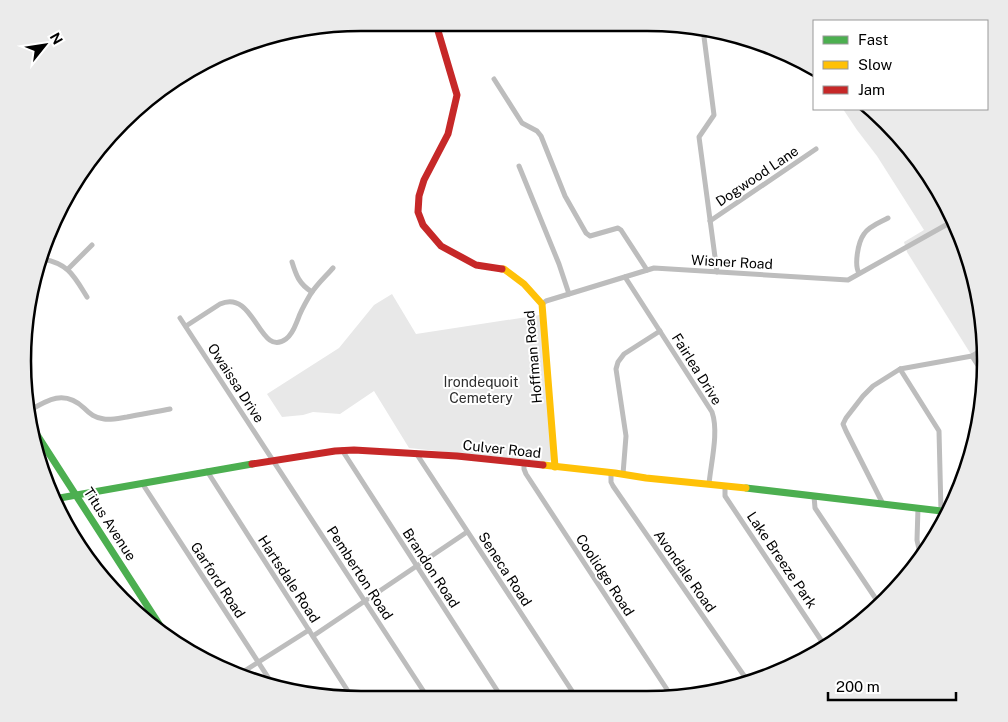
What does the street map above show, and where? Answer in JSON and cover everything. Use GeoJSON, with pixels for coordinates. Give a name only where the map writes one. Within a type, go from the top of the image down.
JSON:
{"type":"FeatureCollection","features":[{"type":"Feature","properties":{"kind":"main road","name":"Hoffman Road"},"geometry":{"type":"LineString","coordinates":[[438,31],[457,95],[448,134],[424,180],[419,196],[418,212],[423,225],[441,246],[476,265],[504,269],[524,284],[542,304],[555,467]]}},
{"type":"Feature","properties":{"kind":"main road","name":"Titus Avenue"},"geometry":{"type":"LineString","coordinates":[[41,441],[156,620]]}},
{"type":"Feature","properties":{"kind":"main road","name":"Culver Road"},"geometry":{"type":"LineString","coordinates":[[61,498],[272,460],[342,450],[416,453],[555,467],[941,511]]}},
{"type":"Feature","properties":{"kind":"street"},"geometry":{"type":"LineString","coordinates":[[705,37],[714,115],[699,137],[717,272]]}},
{"type":"Feature","properties":{"kind":"street"},"geometry":{"type":"LineString","coordinates":[[494,79],[522,123],[541,136],[566,196],[586,233],[590,236],[618,228],[647,270]]}},
{"type":"Feature","properties":{"kind":"street","name":"Dogwood Lane"},"geometry":{"type":"LineString","coordinates":[[710,221],[816,149]]}},
{"type":"Feature","properties":{"kind":"street"},"geometry":{"type":"LineString","coordinates":[[518,166],[559,264],[569,294]]}},
{"type":"Feature","properties":{"kind":"street"},"geometry":{"type":"LineString","coordinates":[[859,273],[857,257],[863,236],[868,230],[888,218]]}},
{"type":"Feature","properties":{"kind":"street","name":"Wisner Road"},"geometry":{"type":"LineString","coordinates":[[542,304],[546,301],[654,268],[848,280],[947,224]]}},
{"type":"Feature","properties":{"kind":"street"},"geometry":{"type":"LineString","coordinates":[[68,269],[92,244]]}},
{"type":"Feature","properties":{"kind":"street"},"geometry":{"type":"LineString","coordinates":[[47,260],[58,263],[68,269],[87,297]]}},
{"type":"Feature","properties":{"kind":"street"},"geometry":{"type":"LineString","coordinates":[[292,262],[300,283],[312,292]]}},
{"type":"Feature","properties":{"kind":"street"},"geometry":{"type":"LineString","coordinates":[[186,326],[220,304],[232,302],[239,303],[245,308],[266,336],[278,342],[285,340],[292,333],[312,292],[333,268]]}},
{"type":"Feature","properties":{"kind":"street","name":"Fairlea Drive"},"geometry":{"type":"LineString","coordinates":[[625,277],[710,408],[714,418],[715,433],[708,484]]}},
{"type":"Feature","properties":{"kind":"street","name":"Owaissa Drive"},"geometry":{"type":"LineString","coordinates":[[180,318],[272,460]]}},
{"type":"Feature","properties":{"kind":"street"},"geometry":{"type":"LineString","coordinates":[[623,474],[626,436],[617,366],[624,354],[660,331]]}},
{"type":"Feature","properties":{"kind":"street"},"geometry":{"type":"LineString","coordinates":[[883,504],[846,431],[843,424],[846,418],[873,386],[900,369],[972,356],[977,353]]}},
{"type":"Feature","properties":{"kind":"street"},"geometry":{"type":"LineString","coordinates":[[972,356],[977,364]]}},
{"type":"Feature","properties":{"kind":"street"},"geometry":{"type":"LineString","coordinates":[[900,369],[939,432],[941,511]]}},
{"type":"Feature","properties":{"kind":"street"},"geometry":{"type":"LineString","coordinates":[[35,408],[48,400],[68,399],[75,402],[94,417],[104,419],[170,409]]}},
{"type":"Feature","properties":{"kind":"street","name":"Brandon Road"},"geometry":{"type":"LineString","coordinates":[[342,450],[497,691]]}},
{"type":"Feature","properties":{"kind":"street","name":"Seneca Road"},"geometry":{"type":"LineString","coordinates":[[416,453],[572,691]]}},
{"type":"Feature","properties":{"kind":"street","name":"Pemberton Road"},"geometry":{"type":"LineString","coordinates":[[272,460],[423,691]]}},
{"type":"Feature","properties":{"kind":"street","name":"Coolidge Road"},"geometry":{"type":"LineString","coordinates":[[524,464],[526,474],[667,690]]}},
{"type":"Feature","properties":{"kind":"street","name":"Hartsdale Road"},"geometry":{"type":"LineString","coordinates":[[207,472],[348,690]]}},
{"type":"Feature","properties":{"kind":"street","name":"Avondale Road"},"geometry":{"type":"LineString","coordinates":[[611,473],[613,486],[744,676]]}},
{"type":"Feature","properties":{"kind":"street","name":"Garford Road"},"geometry":{"type":"LineString","coordinates":[[142,483],[268,677]]}},
{"type":"Feature","properties":{"kind":"street","name":"Lake Breeze Park"},"geometry":{"type":"LineString","coordinates":[[725,486],[725,496],[821,641]]}},
{"type":"Feature","properties":{"kind":"street"},"geometry":{"type":"LineString","coordinates":[[814,496],[815,508],[875,598]]}},
{"type":"Feature","properties":{"kind":"street"},"geometry":{"type":"LineString","coordinates":[[918,508],[918,548]]}},
{"type":"Feature","properties":{"kind":"street"},"geometry":{"type":"LineString","coordinates":[[313,636],[467,532]]}},
{"type":"Feature","properties":{"kind":"street"},"geometry":{"type":"LineString","coordinates":[[246,670],[308,630]]}},
{"type":"Feature","properties":{"kind":"green space"},"geometry":{"type":"Polygon","coordinates":[[[844,110],[861,110],[880,128],[909,160],[943,215],[966,276],[976,339],[977,353],[972,356],[907,252],[904,242],[924,230],[877,156],[844,110]]]}},
{"type":"Feature","properties":{"kind":"green space","name":"Irondequoit Cemetery"},"geometry":{"type":"Polygon","coordinates":[[[392,294],[416,334],[540,315],[552,459],[550,461],[409,448],[374,391],[340,414],[313,412],[282,417],[267,394],[339,348],[374,305],[392,294]]]}},
{"type":"Feature","properties":{"kind":"traffic: fast"},"geometry":{"type":"LineString","coordinates":[[41,441],[156,620]]}},
{"type":"Feature","properties":{"kind":"traffic: fast"},"geometry":{"type":"LineString","coordinates":[[61,498],[252,464]]}},
{"type":"Feature","properties":{"kind":"traffic: fast"},"geometry":{"type":"LineString","coordinates":[[746,488],[941,511]]}},
{"type":"Feature","properties":{"kind":"traffic: slow"},"geometry":{"type":"LineString","coordinates":[[502,269],[524,284],[542,304],[555,467]]}},
{"type":"Feature","properties":{"kind":"traffic: slow"},"geometry":{"type":"LineString","coordinates":[[543,465],[746,488]]}},
{"type":"Feature","properties":{"kind":"traffic: jam"},"geometry":{"type":"LineString","coordinates":[[438,31],[457,95],[448,134],[424,180],[419,196],[418,212],[423,225],[441,246],[476,265],[502,269]]}},
{"type":"Feature","properties":{"kind":"traffic: jam"},"geometry":{"type":"LineString","coordinates":[[252,464],[335,451],[354,450],[457,456],[543,465]]}}]}
